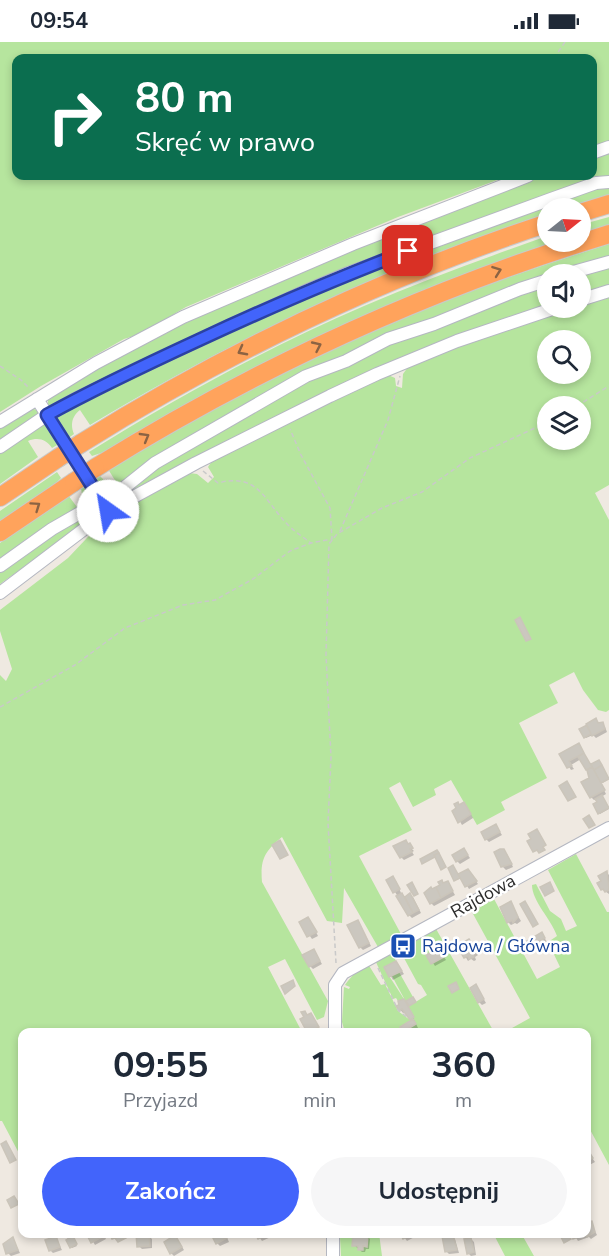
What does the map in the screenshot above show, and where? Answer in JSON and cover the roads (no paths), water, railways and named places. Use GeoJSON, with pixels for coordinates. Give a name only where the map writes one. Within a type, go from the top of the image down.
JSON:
{"type":"FeatureCollection","features":[{"type":"Feature","properties":{"kind":"highway"},"geometry":{"type":"LineString","coordinates":[[591,210],[609,204]]}},
{"type":"Feature","properties":{"kind":"highway"},"geometry":{"type":"LineString","coordinates":[[0,497],[80,444],[203,372],[321,312],[446,260],[537,227]]}},
{"type":"Feature","properties":{"kind":"highway"},"geometry":{"type":"LineString","coordinates":[[0,532],[95,468],[212,399],[336,337],[465,283],[609,234]]}},
{"type":"Feature","properties":{"kind":"street"},"geometry":{"type":"LineString","coordinates":[[0,422],[96,363],[212,304],[363,240],[518,180]]}},
{"type":"Feature","properties":{"kind":"street"},"geometry":{"type":"LineString","coordinates":[[0,447],[47,415],[86,394],[226,327],[348,273],[596,183],[609,182]]}},
{"type":"Feature","properties":{"kind":"street"},"geometry":{"type":"LineString","coordinates":[[591,267],[609,262]]}},
{"type":"Feature","properties":{"kind":"street"},"geometry":{"type":"LineString","coordinates":[[0,593],[155,463],[306,376],[346,361],[394,337],[434,324],[537,284]]}},
{"type":"Feature","properties":{"kind":"street"},"geometry":{"type":"LineString","coordinates":[[591,297],[609,291]]}},
{"type":"Feature","properties":{"kind":"street"},"geometry":{"type":"LineString","coordinates":[[0,566],[52,529],[196,463],[397,365],[457,341],[537,314]]}},
{"type":"Feature","properties":{"kind":"street"},"geometry":{"type":"LineString","coordinates":[[37,399],[105,506]]}},
{"type":"Feature","properties":{"kind":"street","name":"Rajdowa"},"geometry":{"type":"LineString","coordinates":[[335,1028],[335,990],[337,980],[342,974],[609,828]]}},
{"type":"Feature","properties":{"kind":"street"},"geometry":{"type":"LineString","coordinates":[[333,1238],[333,1256]]}},
{"type":"Feature","properties":{"kind":"place","name":"Rajdowa / Główna"},"geometry":{"type":"Point","coordinates":[403,946]}}]}
